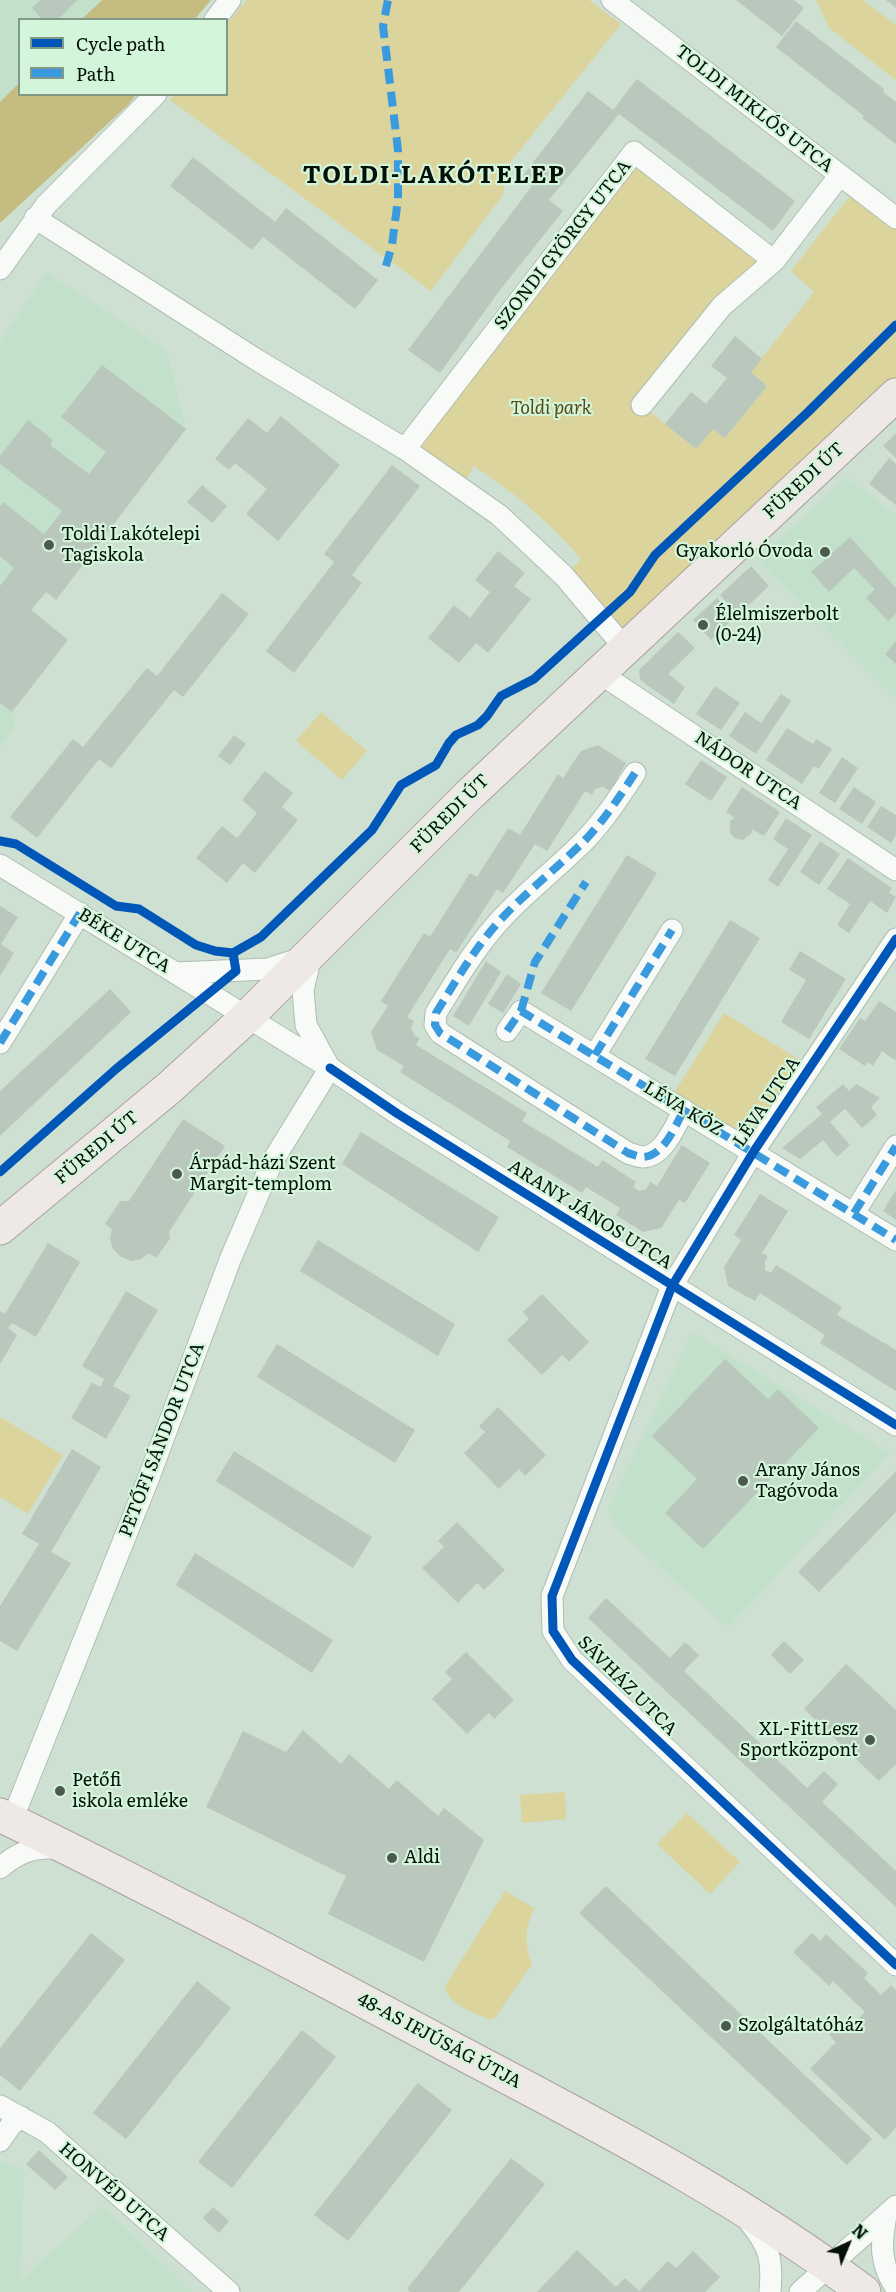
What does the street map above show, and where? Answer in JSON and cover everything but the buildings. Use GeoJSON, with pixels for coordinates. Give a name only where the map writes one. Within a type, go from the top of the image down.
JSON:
{"type":"FeatureCollection","features":[{"type":"Feature","properties":{"kind":"main road","name":"FÜREDI ÚT"},"geometry":{"type":"LineString","coordinates":[[0,1228],[169,1088],[247,1017],[469,795],[624,647],[896,395]]}},
{"type":"Feature","properties":{"kind":"main road","name":"48-AS IFJÚSÁG ÚTJA"},"geometry":{"type":"LineString","coordinates":[[6,1818],[590,2121],[734,2203],[796,2242],[864,2292]]}},
{"type":"Feature","properties":{"kind":"street"},"geometry":{"type":"LineString","coordinates":[[216,18],[230,0]]}},
{"type":"Feature","properties":{"kind":"street","name":"TOLDI MIKLÓS UTCA"},"geometry":{"type":"LineString","coordinates":[[612,0],[896,218]]}},
{"type":"Feature","properties":{"kind":"street"},"geometry":{"type":"LineString","coordinates":[[0,269],[46,205],[154,96]]}},
{"type":"Feature","properties":{"kind":"street","name":"SZONDI GYÖRGY UTCA"},"geometry":{"type":"LineString","coordinates":[[405,449],[634,152],[774,261]]}},
{"type":"Feature","properties":{"kind":"street"},"geometry":{"type":"LineString","coordinates":[[642,405],[723,306],[774,261],[840,175]]}},
{"type":"Feature","properties":{"kind":"street"},"geometry":{"type":"LineString","coordinates":[[36,218],[256,360],[405,449],[499,515],[539,550],[564,576],[624,647]]}},
{"type":"Feature","properties":{"kind":"street","name":"NÁDOR UTCA"},"geometry":{"type":"LineString","coordinates":[[598,672],[896,870]]}},
{"type":"Feature","properties":{"kind":"street"},"geometry":{"type":"LineString","coordinates":[[635,772],[619,799],[577,849],[545,875],[503,916],[477,948],[436,1014],[435,1025],[440,1033],[628,1153],[642,1157],[653,1154],[663,1146],[684,1110]]}},
{"type":"Feature","properties":{"kind":"street","name":"BÉKE UTCA"},"geometry":{"type":"LineString","coordinates":[[0,864],[247,1017]]}},
{"type":"Feature","properties":{"kind":"street"},"geometry":{"type":"LineString","coordinates":[[0,1043],[80,913]]}},
{"type":"Feature","properties":{"kind":"street"},"geometry":{"type":"LineString","coordinates":[[595,1055],[672,930]]}},
{"type":"Feature","properties":{"kind":"street","name":"LÉVA UTCA"},"geometry":{"type":"LineString","coordinates":[[672,1286],[754,1151],[896,939]]}},
{"type":"Feature","properties":{"kind":"street"},"geometry":{"type":"LineString","coordinates":[[176,973],[268,969],[311,955]]}},
{"type":"Feature","properties":{"kind":"street"},"geometry":{"type":"LineString","coordinates":[[311,955],[303,990],[306,1025],[330,1068]]}},
{"type":"Feature","properties":{"kind":"street","name":"LÉVA KÖZ"},"geometry":{"type":"LineString","coordinates":[[507,1031],[521,1011],[754,1151],[896,1240]]}},
{"type":"Feature","properties":{"kind":"street","name":"ARANY JÁNOS UTCA"},"geometry":{"type":"LineString","coordinates":[[247,1017],[896,1425]]}},
{"type":"Feature","properties":{"kind":"street","name":"PETŐFI SÁNDOR UTCA"},"geometry":{"type":"LineString","coordinates":[[6,1818],[149,1477],[230,1260],[272,1162],[330,1068]]}},
{"type":"Feature","properties":{"kind":"street"},"geometry":{"type":"LineString","coordinates":[[854,1213],[896,1146]]}},
{"type":"Feature","properties":{"kind":"street","name":"SÁVHÁZ UTCA"},"geometry":{"type":"LineString","coordinates":[[672,1286],[552,1596],[553,1631],[572,1660],[896,1965]]}},
{"type":"Feature","properties":{"kind":"street"},"geometry":{"type":"LineString","coordinates":[[0,1868],[17,1854],[32,1849],[49,1847],[71,1850]]}},
{"type":"Feature","properties":{"kind":"street","name":"HONVÉD UTCA"},"geometry":{"type":"LineString","coordinates":[[0,2106],[47,2132],[229,2292]]}},
{"type":"Feature","properties":{"kind":"street"},"geometry":{"type":"LineString","coordinates":[[0,2141],[11,2125],[21,2117]]}},
{"type":"Feature","properties":{"kind":"street"},"geometry":{"type":"LineString","coordinates":[[734,2203],[763,2239],[772,2269],[770,2292]]}},
{"type":"Feature","properties":{"kind":"street"},"geometry":{"type":"LineString","coordinates":[[800,2292],[891,2210]]}},
{"type":"Feature","properties":{"kind":"street"},"geometry":{"type":"LineString","coordinates":[[891,2210],[881,2246],[888,2275],[896,2288]]}},
{"type":"Feature","properties":{"kind":"shaded area"},"geometry":{"type":"Polygon","coordinates":[[[0,0],[102,0],[83,18],[18,18],[18,84],[0,102],[0,0]]]}},
{"type":"Feature","properties":{"kind":"shaded area"},"geometry":{"type":"Polygon","coordinates":[[[102,0],[211,0],[196,18],[83,18],[102,0]]]}},
{"type":"Feature","properties":{"kind":"shaded area"},"geometry":{"type":"Polygon","coordinates":[[[18,84],[18,96],[135,96],[0,223],[0,102],[18,84]]]}},
{"type":"Feature","properties":{"kind":"shaded area"},"geometry":{"type":"Polygon","coordinates":[[[46,272],[167,350],[186,429],[56,600],[46,592],[32,610],[68,640],[12,712],[15,727],[0,747],[0,341],[46,272]]]}},
{"type":"Feature","properties":{"kind":"shaded area"},"geometry":{"type":"Polygon","coordinates":[[[847,477],[896,515],[896,700],[757,560],[847,477]]]}},
{"type":"Feature","properties":{"kind":"shaded area","name":"Arany János Tagóvoda"},"geometry":{"type":"Polygon","coordinates":[[[692,1332],[890,1453],[728,1628],[616,1528],[608,1509],[692,1332]]]}},
{"type":"Feature","properties":{"kind":"shaded area"},"geometry":{"type":"Polygon","coordinates":[[[0,2160],[24,2170],[20,2281],[102,2206],[193,2292],[0,2292],[0,2160]]]}},
{"type":"Feature","properties":{"kind":"green space"},"geometry":{"type":"Polygon","coordinates":[[[246,0],[589,0],[621,24],[508,165],[503,195],[431,291],[170,100],[173,96],[228,96],[228,24],[246,0]]]}},
{"type":"Feature","properties":{"kind":"green space"},"geometry":{"type":"Polygon","coordinates":[[[816,0],[863,0],[896,25],[896,80],[829,28],[816,0]]]}},
{"type":"Feature","properties":{"kind":"green space","name":"Toldi park"},"geometry":{"type":"Polygon","coordinates":[[[634,152],[774,261],[642,405],[696,449],[713,429],[725,438],[767,386],[751,372],[814,292],[791,271],[856,188],[896,218],[896,395],[624,647],[564,576],[581,559],[544,520],[474,466],[461,488],[405,449],[634,152]]]}},
{"type":"Feature","properties":{"kind":"green space"},"geometry":{"type":"Polygon","coordinates":[[[321,712],[367,751],[342,780],[296,741],[321,712]]]}},
{"type":"Feature","properties":{"kind":"green space"},"geometry":{"type":"Polygon","coordinates":[[[724,1013],[811,1067],[754,1151],[669,1101],[724,1013]]]}},
{"type":"Feature","properties":{"kind":"green space"},"geometry":{"type":"Polygon","coordinates":[[[0,1417],[63,1455],[28,1514],[0,1497],[0,1417]]]}},
{"type":"Feature","properties":{"kind":"green space"},"geometry":{"type":"Polygon","coordinates":[[[565,1792],[566,1819],[522,1823],[520,1795],[565,1792]]]}},
{"type":"Feature","properties":{"kind":"green space"},"geometry":{"type":"Polygon","coordinates":[[[687,1813],[740,1862],[710,1894],[657,1844],[687,1813]]]}},
{"type":"Feature","properties":{"kind":"green space"},"geometry":{"type":"Polygon","coordinates":[[[505,1891],[534,1908],[527,1936],[532,1964],[495,2018],[489,2020],[456,2003],[445,1986],[505,1891]]]}},
{"type":"Feature","properties":{"kind":"marked path"},"geometry":{"type":"LineString","coordinates":[[386,266],[392,245],[398,199],[398,150],[383,26],[388,0]]}},
{"type":"Feature","properties":{"kind":"marked path"},"geometry":{"type":"LineString","coordinates":[[635,773],[593,832],[513,907],[485,938],[436,1013],[435,1025],[440,1033],[628,1153],[643,1157],[657,1151],[668,1139],[684,1110]]}},
{"type":"Feature","properties":{"kind":"marked path"},"geometry":{"type":"LineString","coordinates":[[521,1011],[535,962],[586,882]]}},
{"type":"Feature","properties":{"kind":"marked path"},"geometry":{"type":"LineString","coordinates":[[0,1043],[80,913]]}},
{"type":"Feature","properties":{"kind":"marked path"},"geometry":{"type":"LineString","coordinates":[[595,1055],[672,930]]}},
{"type":"Feature","properties":{"kind":"marked path"},"geometry":{"type":"LineString","coordinates":[[507,1031],[521,1011],[896,1240]]}},
{"type":"Feature","properties":{"kind":"marked path"},"geometry":{"type":"LineString","coordinates":[[854,1213],[896,1146]]}},
{"type":"Feature","properties":{"kind":"cycle path"},"geometry":{"type":"LineString","coordinates":[[0,841],[16,844],[116,906],[139,909],[196,945],[215,951],[233,953],[261,937],[372,830],[401,785],[436,765],[456,735],[478,725],[501,696],[534,679],[630,592],[655,555],[807,413],[896,325]]}},
{"type":"Feature","properties":{"kind":"cycle path"},"geometry":{"type":"LineString","coordinates":[[896,939],[754,1151],[672,1286],[552,1596],[553,1631],[572,1660],[896,1965]]}},
{"type":"Feature","properties":{"kind":"cycle path"},"geometry":{"type":"LineString","coordinates":[[0,1172],[116,1069],[236,971],[233,953]]}},
{"type":"Feature","properties":{"kind":"cycle path"},"geometry":{"type":"LineString","coordinates":[[330,1068],[398,1114],[896,1425]]}},
{"type":"Feature","properties":{"kind":"place","name":"Toldi Lakótelepi Tagiskola"},"geometry":{"type":"Point","coordinates":[49,545]}},
{"type":"Feature","properties":{"kind":"place","name":"Gyakorló Óvoda"},"geometry":{"type":"Point","coordinates":[825,552]}},
{"type":"Feature","properties":{"kind":"place","name":"Élelmiszerbolt (0-24)"},"geometry":{"type":"Point","coordinates":[703,625]}},
{"type":"Feature","properties":{"kind":"place","name":"Árpád-házi Szent Margit-templom"},"geometry":{"type":"Point","coordinates":[177,1174]}},
{"type":"Feature","properties":{"kind":"place","name":"Arany János Tagóvoda"},"geometry":{"type":"Point","coordinates":[743,1481]}},
{"type":"Feature","properties":{"kind":"place","name":"XL-FittLesz Sportközpont"},"geometry":{"type":"Point","coordinates":[870,1740]}},
{"type":"Feature","properties":{"kind":"place","name":"Petőfi iskola emléke"},"geometry":{"type":"Point","coordinates":[60,1791]}},
{"type":"Feature","properties":{"kind":"place","name":"Aldi"},"geometry":{"type":"Point","coordinates":[392,1858]}},
{"type":"Feature","properties":{"kind":"place","name":"Szolgáltatóház"},"geometry":{"type":"Point","coordinates":[726,2026]}},
{"type":"Feature","properties":{"kind":"district","name":"TOLDI-LAKÓTELEP"},"geometry":{"type":"Point","coordinates":[434,176]}}]}
